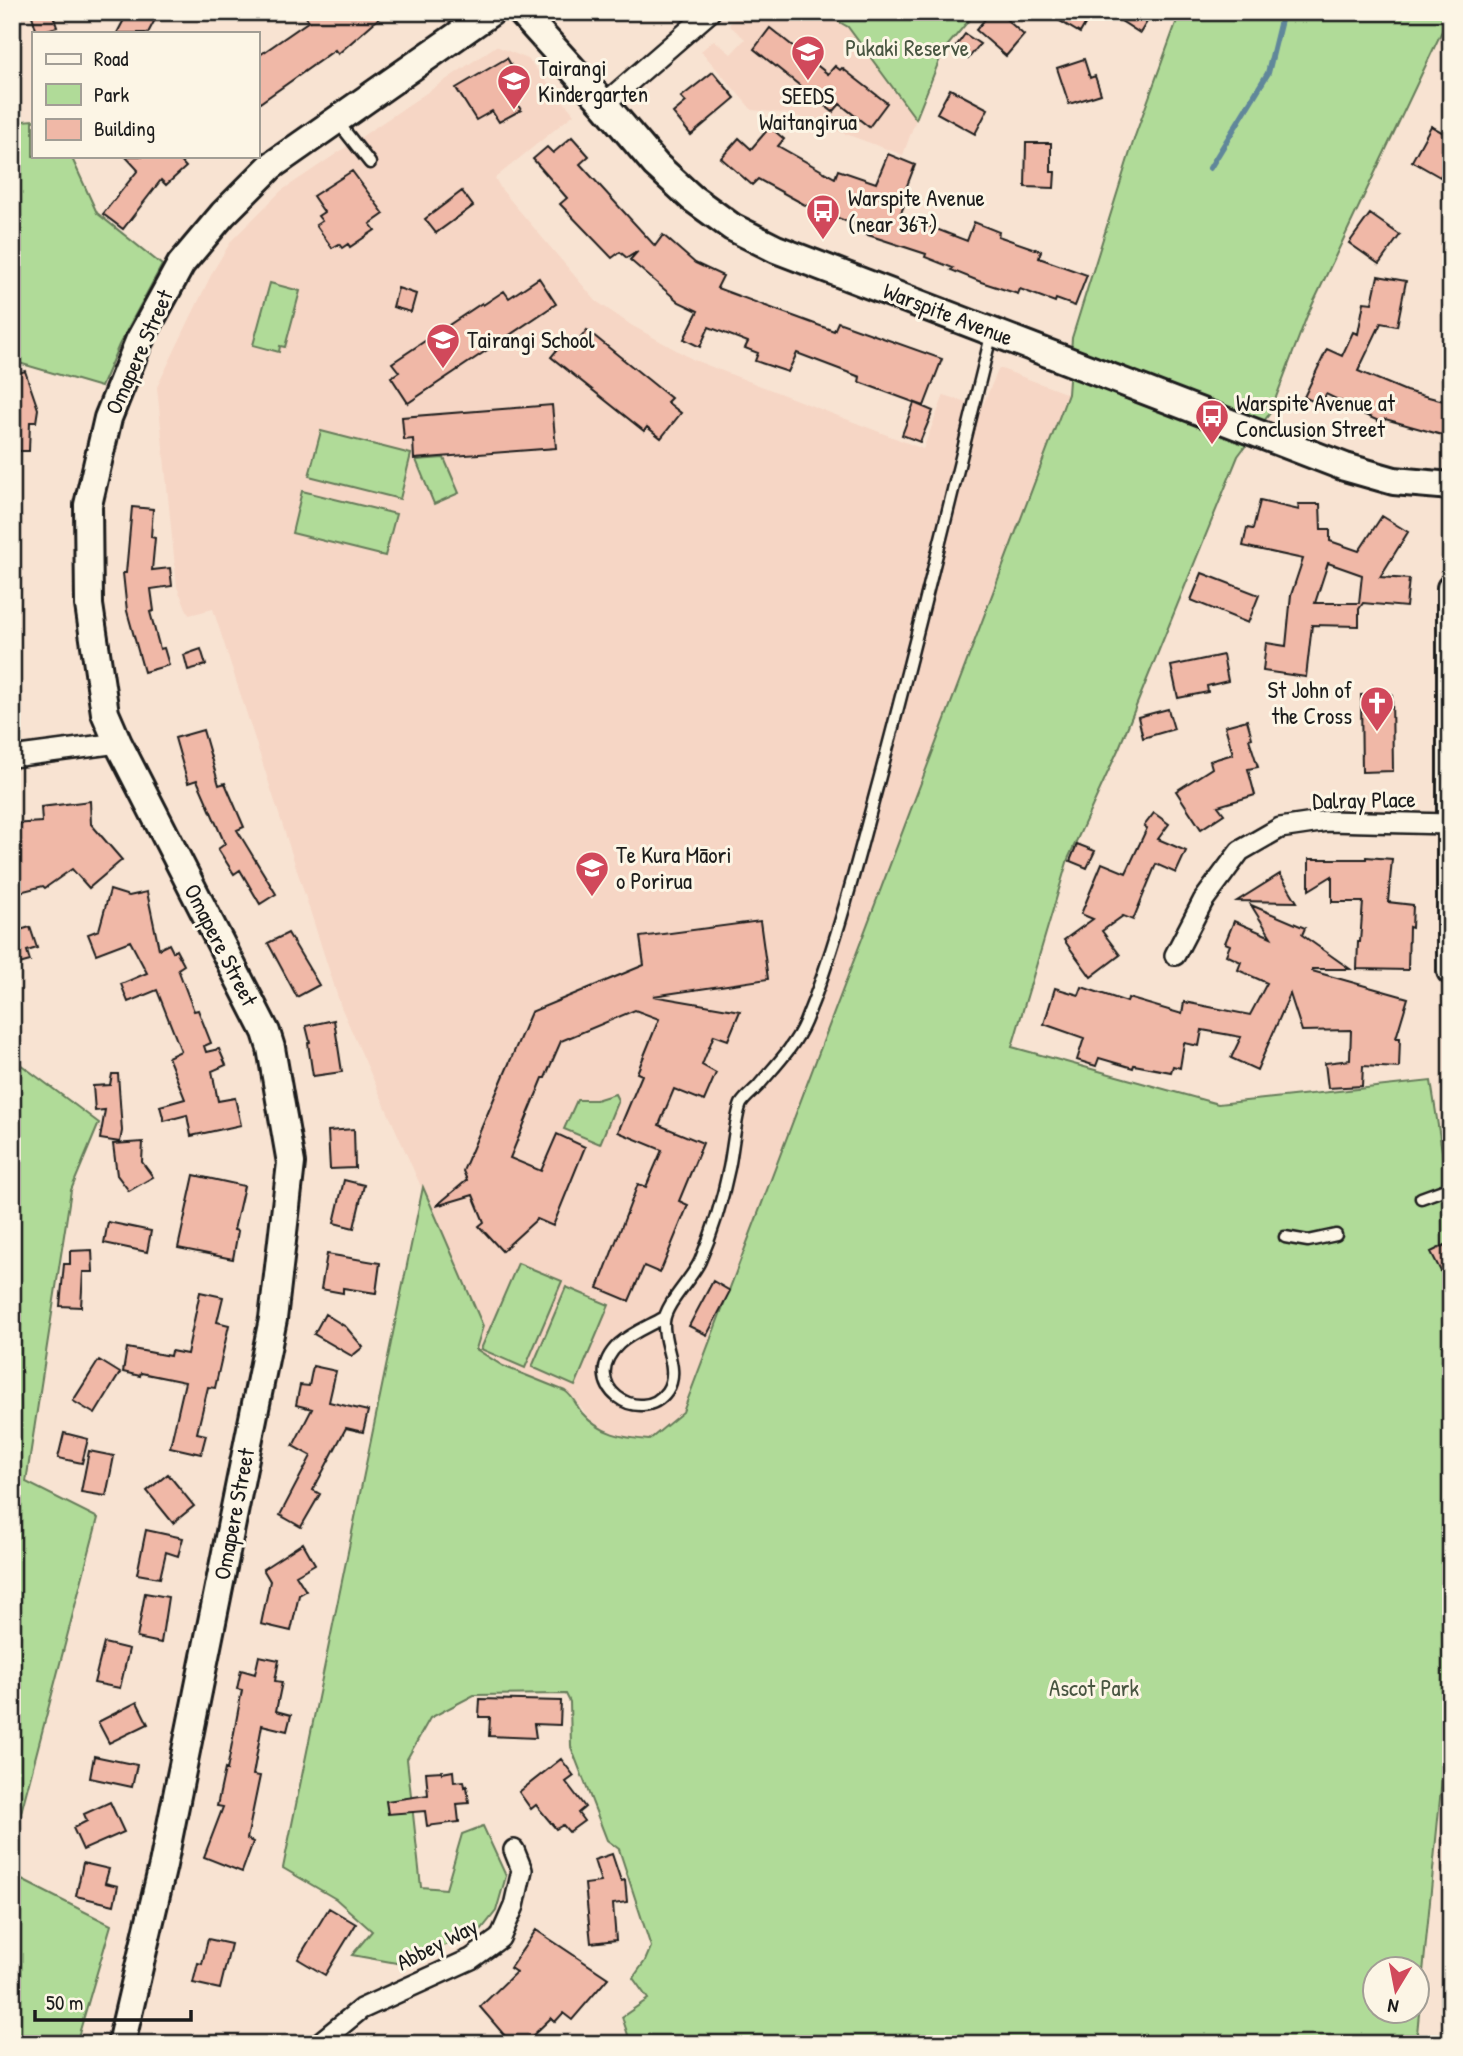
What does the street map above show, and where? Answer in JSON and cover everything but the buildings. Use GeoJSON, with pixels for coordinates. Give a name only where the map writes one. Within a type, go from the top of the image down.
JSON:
{"type":"FeatureCollection","features":[{"type":"Feature","properties":{"kind":"main road","name":"Omapere Street"},"geometry":{"type":"LineString","coordinates":[[121,2044],[163,1865],[273,1319],[291,1163],[266,1032],[105,713],[89,605],[89,505],[108,418],[139,341],[181,264],[223,214],[271,166],[491,12]]}},
{"type":"Feature","properties":{"kind":"main road","name":"Warspite Avenue"},"geometry":{"type":"LineString","coordinates":[[514,13],[604,104],[656,166],[732,228],[776,249],[1345,467],[1394,481],[1451,485]]}},
{"type":"Feature","properties":{"kind":"main road"},"geometry":{"type":"LineString","coordinates":[[1451,588],[1451,971]]}},
{"type":"Feature","properties":{"kind":"street"},"geometry":{"type":"LineString","coordinates":[[604,104],[710,12]]}},
{"type":"Feature","properties":{"kind":"street"},"geometry":{"type":"LineString","coordinates":[[12,757],[118,743]]}},
{"type":"Feature","properties":{"kind":"street","name":"Dalray Place"},"geometry":{"type":"LineString","coordinates":[[1175,955],[1203,901],[1240,851],[1280,828],[1327,821],[1449,824]]}},
{"type":"Feature","properties":{"kind":"street","name":"Abbey Way"},"geometry":{"type":"LineString","coordinates":[[318,2044],[361,2009],[471,1959],[486,1951],[500,1938],[514,1906],[522,1870],[514,1850]]}},
{"type":"Feature","properties":{"kind":"lane"},"geometry":{"type":"LineString","coordinates":[[337,120],[370,163]]}},
{"type":"Feature","properties":{"kind":"lane"},"geometry":{"type":"LineString","coordinates":[[663,1318],[664,1339],[672,1373],[668,1390],[658,1399],[641,1405],[614,1396],[606,1384],[604,1371],[616,1347],[628,1336],[663,1318],[700,1263],[727,1181],[741,1104],[789,1049],[804,1026],[824,971],[852,880],[900,701],[993,331]]}},
{"type":"Feature","properties":{"kind":"lane"},"geometry":{"type":"LineString","coordinates":[[1422,1198],[1451,1187]]}},
{"type":"Feature","properties":{"kind":"lane"},"geometry":{"type":"LineString","coordinates":[[1286,1237],[1308,1241],[1336,1235]]}},
{"type":"Feature","properties":{"kind":"shaded area","name":"SEEDS Waitangirua"},"geometry":{"type":"Polygon","coordinates":[[[740,12],[822,12],[848,27],[916,119],[903,155],[791,114],[752,110],[701,51],[714,40],[731,54],[745,39],[729,25],[740,12]]]}},
{"type":"Feature","properties":{"kind":"shaded area","name":"Te Kura Māori o Porirua"},"geometry":{"type":"Polygon","coordinates":[[[496,46],[528,59],[574,114],[495,178],[501,189],[596,301],[631,325],[694,360],[923,449],[944,395],[982,407],[999,368],[1068,394],[683,1412],[649,1440],[623,1438],[607,1433],[592,1422],[565,1391],[503,1366],[476,1349],[483,1326],[341,1007],[213,609],[189,615],[177,587],[157,387],[213,271],[232,240],[281,191],[496,46]]]}},
{"type":"Feature","properties":{"kind":"green space","name":"Pukaki Reserve"},"geometry":{"type":"Polygon","coordinates":[[[822,12],[842,12],[853,18],[858,12],[976,12],[943,51],[916,119],[848,27],[822,12]]]}},
{"type":"Feature","properties":{"kind":"green space","name":"Ascot Park"},"geometry":{"type":"Polygon","coordinates":[[[1180,12],[1451,12],[1307,316],[1270,413],[1238,456],[1119,748],[1068,859],[1012,1047],[1218,1104],[1431,1081],[1444,1164],[1451,1180],[1451,1686],[1425,1954],[1362,1954],[1362,2024],[1418,2024],[1416,2044],[631,2044],[622,2017],[648,1999],[633,1978],[651,1947],[619,1849],[607,1840],[571,1747],[570,1702],[566,1694],[474,1695],[430,1718],[407,1759],[421,1887],[446,1889],[462,1834],[483,1826],[506,1876],[496,1911],[481,1930],[402,1964],[352,1955],[372,1931],[336,1899],[283,1868],[423,1187],[483,1326],[476,1349],[503,1366],[565,1391],[589,1420],[612,1434],[649,1440],[683,1412],[1068,394],[1072,338],[1135,136],[1180,12]]]}},
{"type":"Feature","properties":{"kind":"green space"},"geometry":{"type":"Polygon","coordinates":[[[32,120],[32,158],[72,158],[97,213],[162,265],[119,345],[101,387],[12,361],[12,122],[32,120]]]}},
{"type":"Feature","properties":{"kind":"green space"},"geometry":{"type":"Polygon","coordinates":[[[270,283],[300,291],[285,347],[280,346],[279,352],[253,345],[270,283]]]}},
{"type":"Feature","properties":{"kind":"green space"},"geometry":{"type":"Polygon","coordinates":[[[321,431],[411,454],[400,499],[309,476],[321,431]]]}},
{"type":"Feature","properties":{"kind":"green space"},"geometry":{"type":"Polygon","coordinates":[[[444,458],[459,493],[434,504],[416,460],[444,458]]]}},
{"type":"Feature","properties":{"kind":"green space"},"geometry":{"type":"Polygon","coordinates":[[[302,491],[396,514],[385,556],[292,533],[302,491]]]}},
{"type":"Feature","properties":{"kind":"green space"},"geometry":{"type":"Polygon","coordinates":[[[12,1058],[99,1123],[71,1190],[26,1482],[98,1518],[12,1847],[12,1058]]]}},
{"type":"Feature","properties":{"kind":"green space"},"geometry":{"type":"Polygon","coordinates":[[[615,1094],[618,1100],[600,1144],[564,1129],[577,1100],[596,1100],[615,1094]]]}},
{"type":"Feature","properties":{"kind":"green space"},"geometry":{"type":"Polygon","coordinates":[[[518,1263],[562,1281],[525,1368],[481,1349],[518,1263]]]}},
{"type":"Feature","properties":{"kind":"green space"},"geometry":{"type":"Polygon","coordinates":[[[566,1287],[609,1305],[575,1386],[532,1367],[566,1287]]]}},
{"type":"Feature","properties":{"kind":"green space"},"geometry":{"type":"Polygon","coordinates":[[[12,1875],[111,1925],[76,2044],[12,2044],[12,1875]]]}},
{"type":"Feature","properties":{"kind":"waterway"},"geometry":{"type":"LineString","coordinates":[[1210,168],[1268,73],[1283,12]]}},
{"type":"Feature","properties":{"kind":"place","name":"SEEDS Waitangirua"},"geometry":{"type":"Point","coordinates":[808,82]}},
{"type":"Feature","properties":{"kind":"place","name":"Tairangi Kindergarten"},"geometry":{"type":"Point","coordinates":[514,111]}},
{"type":"Feature","properties":{"kind":"place","name":"Warspite Avenue (near 367)"},"geometry":{"type":"Point","coordinates":[823,241]}},
{"type":"Feature","properties":{"kind":"place","name":"Tairangi School"},"geometry":{"type":"Point","coordinates":[443,370]}},
{"type":"Feature","properties":{"kind":"place","name":"Warspite Avenue at Conclusion Street"},"geometry":{"type":"Point","coordinates":[1212,446]}},
{"type":"Feature","properties":{"kind":"place","name":"St John of the Cross"},"geometry":{"type":"Point","coordinates":[1377,733]}},
{"type":"Feature","properties":{"kind":"place","name":"Te Kura Māori o Porirua"},"geometry":{"type":"Point","coordinates":[592,898]}}]}
